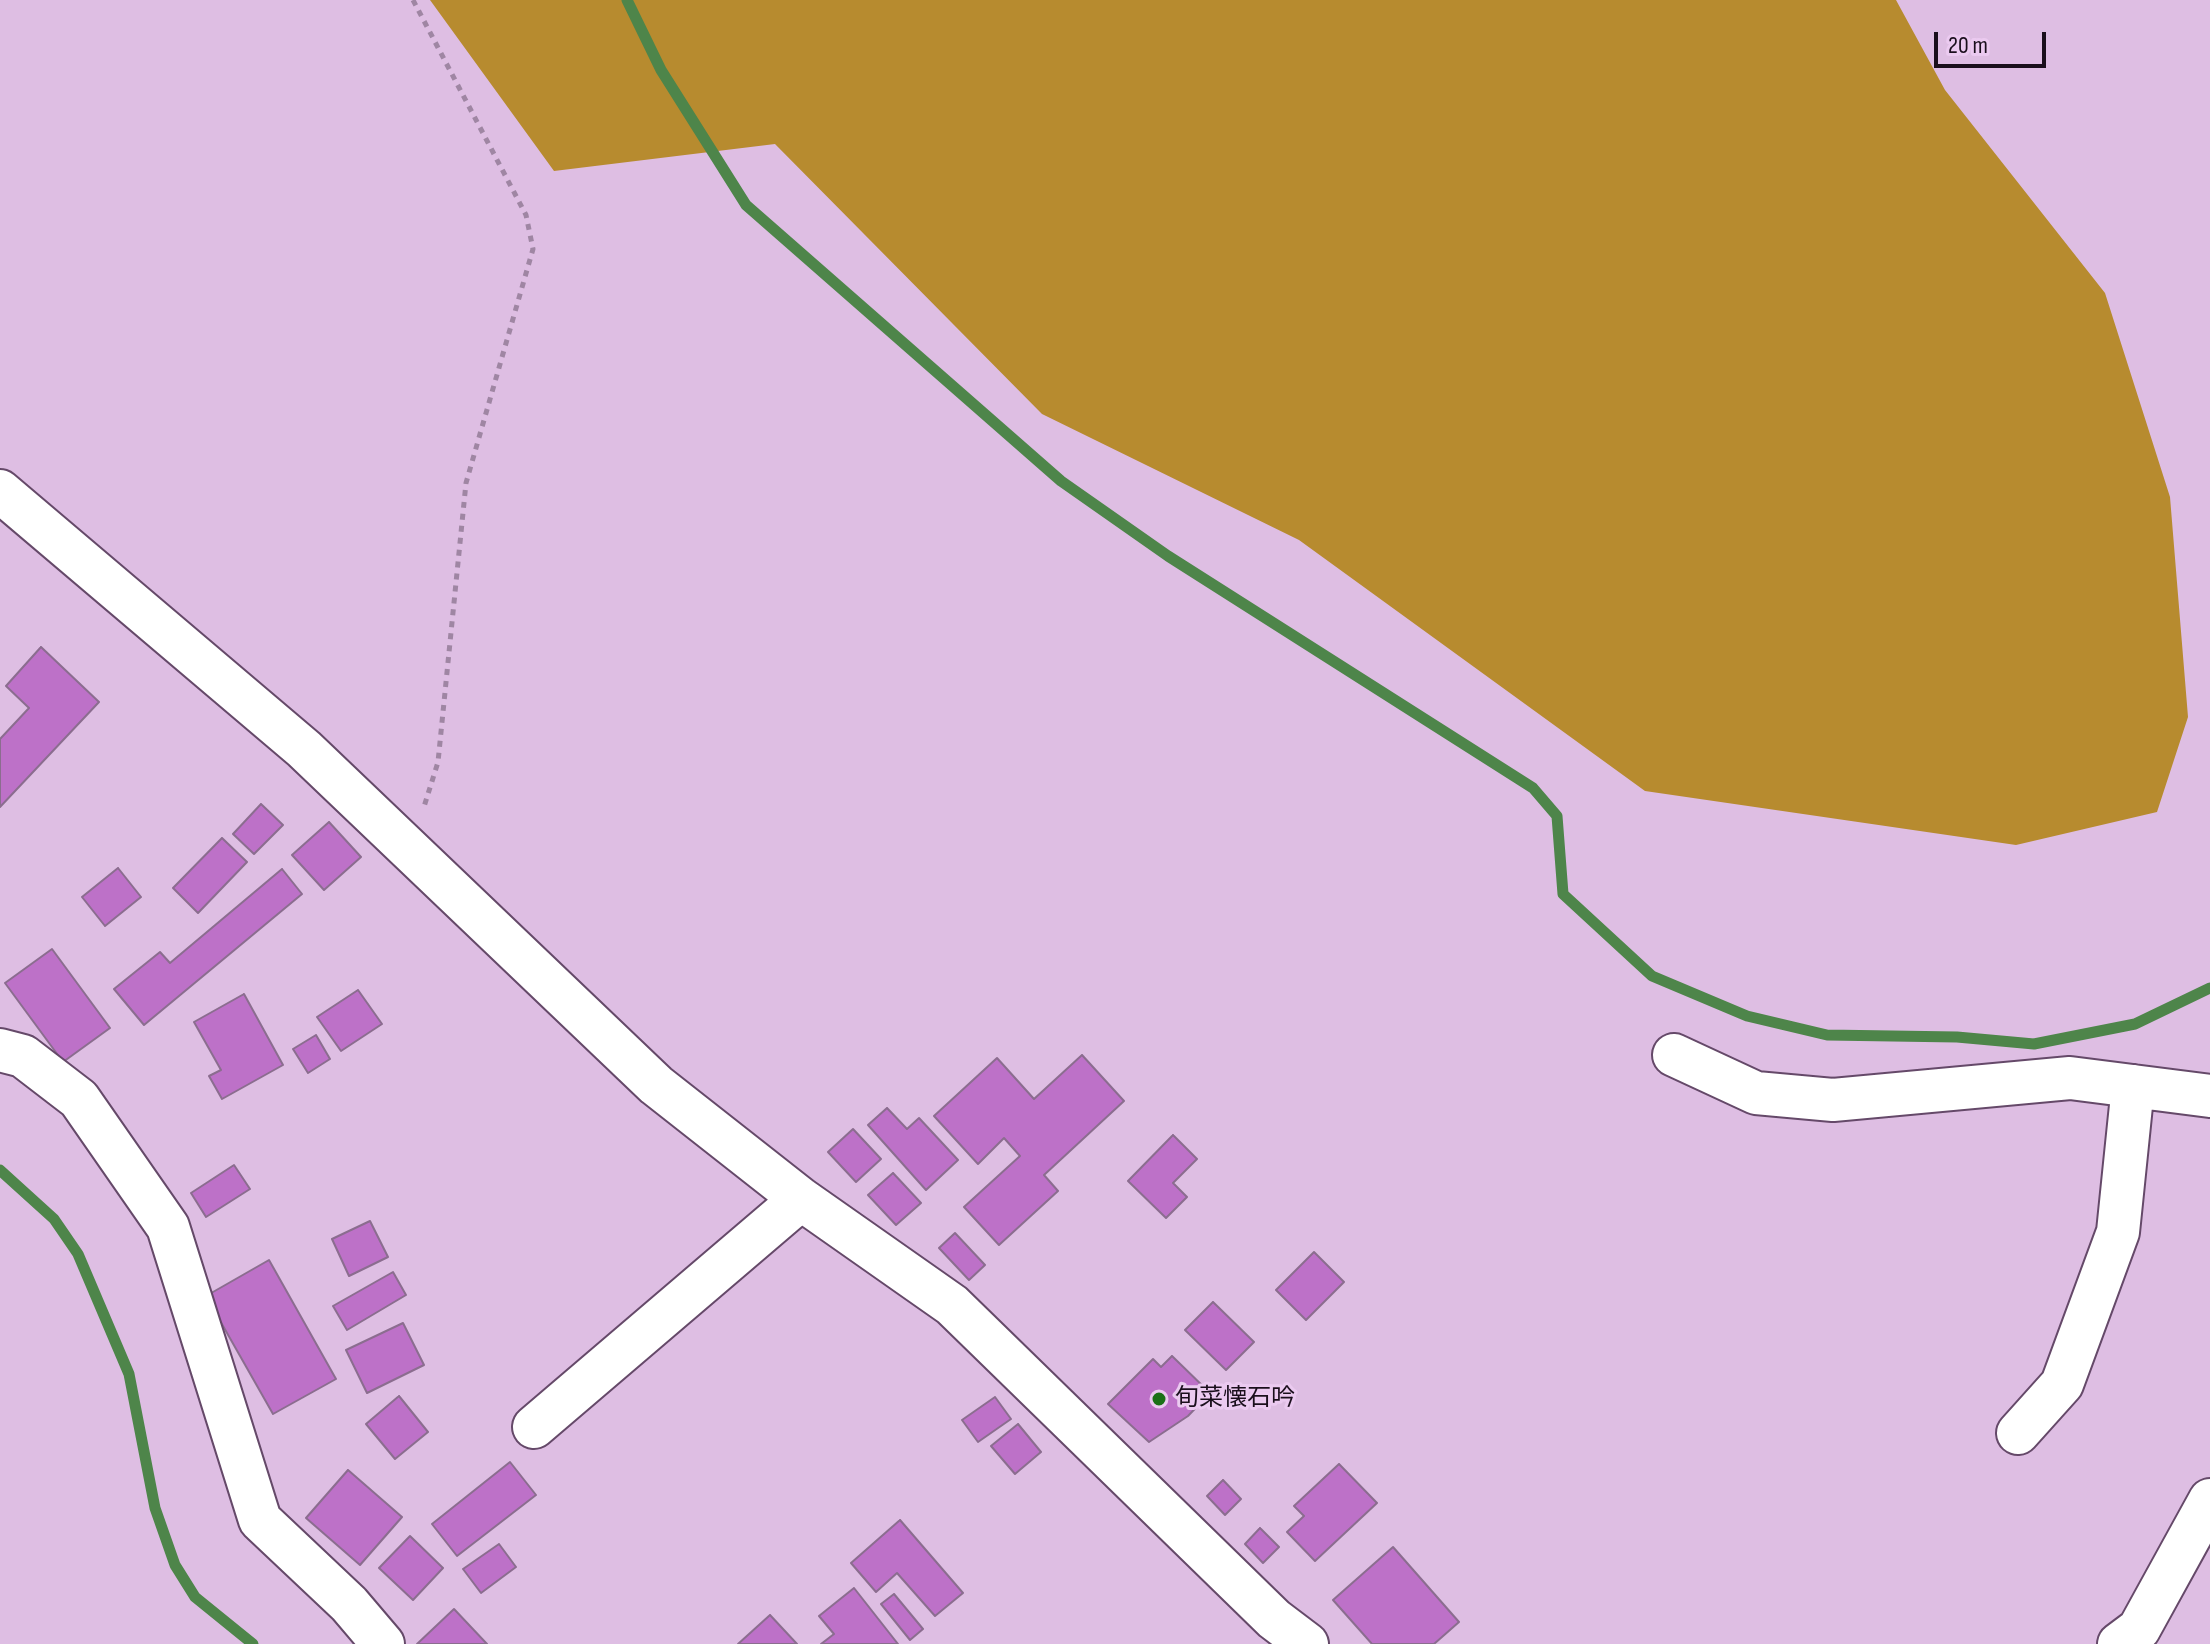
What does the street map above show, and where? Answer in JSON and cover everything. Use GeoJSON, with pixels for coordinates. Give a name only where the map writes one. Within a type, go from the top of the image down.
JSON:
{"type":"FeatureCollection","features":[{"type":"Feature","properties":{"kind":"street"},"geometry":{"type":"LineString","coordinates":[[0,491],[304,749],[656,1085],[801,1199],[952,1305],[1274,1619],[1307,1644]]}},
{"type":"Feature","properties":{"kind":"street"},"geometry":{"type":"LineString","coordinates":[[0,1050],[23,1056],[79,1099],[168,1227],[260,1520],[349,1604],[383,1644]]}},
{"type":"Feature","properties":{"kind":"street"},"geometry":{"type":"LineString","coordinates":[[1674,1055],[1756,1093],[1833,1100],[2070,1078],[2210,1096]]}},
{"type":"Feature","properties":{"kind":"street"},"geometry":{"type":"LineString","coordinates":[[2018,1433],[2062,1384],[2118,1232],[2133,1086]]}},
{"type":"Feature","properties":{"kind":"street"},"geometry":{"type":"LineString","coordinates":[[534,1427],[801,1199]]}},
{"type":"Feature","properties":{"kind":"street"},"geometry":{"type":"LineString","coordinates":[[2119,1644],[2139,1629],[2210,1500]]}},
{"type":"Feature","properties":{"kind":"path"},"geometry":{"type":"LineString","coordinates":[[410,849],[438,762],[466,483],[533,249],[526,215],[413,0]]}},
{"type":"Feature","properties":{"kind":"shaded area"},"geometry":{"type":"Polygon","coordinates":[[[430,0],[1896,0],[1945,90],[2105,293],[2170,497],[2188,717],[2157,812],[2016,845],[1645,791],[1299,540],[1042,414],[775,144],[554,171],[430,0]]]}},
{"type":"Feature","properties":{"kind":"building"},"geometry":{"type":"Polygon","coordinates":[[[41,647],[99,702],[0,807],[0,739],[29,708],[6,686],[41,647]]]}},
{"type":"Feature","properties":{"kind":"building"},"geometry":{"type":"Polygon","coordinates":[[[261,804],[283,825],[254,854],[233,834],[261,804]]]}},
{"type":"Feature","properties":{"kind":"building"},"geometry":{"type":"Polygon","coordinates":[[[329,822],[361,857],[324,890],[292,855],[329,822]]]}},
{"type":"Feature","properties":{"kind":"building"},"geometry":{"type":"Polygon","coordinates":[[[222,838],[247,862],[198,913],[173,888],[222,838]]]}},
{"type":"Feature","properties":{"kind":"building"},"geometry":{"type":"Polygon","coordinates":[[[118,868],[141,897],[105,926],[82,897],[118,868]]]}},
{"type":"Feature","properties":{"kind":"building"},"geometry":{"type":"Polygon","coordinates":[[[282,869],[302,894],[144,1025],[114,989],[160,952],[170,963],[282,869]]]}},
{"type":"Feature","properties":{"kind":"building"},"geometry":{"type":"Polygon","coordinates":[[[52,949],[110,1028],[63,1062],[5,983],[52,949]]]}},
{"type":"Feature","properties":{"kind":"building"},"geometry":{"type":"Polygon","coordinates":[[[358,990],[382,1024],[341,1051],[317,1017],[358,990]]]}},
{"type":"Feature","properties":{"kind":"building"},"geometry":{"type":"Polygon","coordinates":[[[244,994],[283,1065],[222,1099],[209,1076],[221,1070],[194,1022],[244,994]]]}},
{"type":"Feature","properties":{"kind":"building"},"geometry":{"type":"Polygon","coordinates":[[[316,1035],[330,1059],[308,1073],[293,1049],[316,1035]]]}},
{"type":"Feature","properties":{"kind":"building"},"geometry":{"type":"Polygon","coordinates":[[[1082,1055],[1124,1101],[1044,1175],[1058,1191],[999,1245],[964,1207],[1020,1156],[1004,1138],[978,1164],[934,1116],[997,1058],[1034,1099],[1082,1055]]]}},
{"type":"Feature","properties":{"kind":"building"},"geometry":{"type":"Polygon","coordinates":[[[887,1108],[907,1129],[919,1118],[958,1160],[926,1190],[868,1125],[887,1108]]]}},
{"type":"Feature","properties":{"kind":"building"},"geometry":{"type":"Polygon","coordinates":[[[853,1129],[881,1159],[856,1182],[828,1152],[853,1129]]]}},
{"type":"Feature","properties":{"kind":"building"},"geometry":{"type":"Polygon","coordinates":[[[1173,1135],[1197,1159],[1173,1183],[1187,1197],[1166,1218],[1128,1181],[1173,1135]]]}},
{"type":"Feature","properties":{"kind":"building"},"geometry":{"type":"Polygon","coordinates":[[[234,1165],[250,1189],[206,1217],[191,1193],[234,1165]]]}},
{"type":"Feature","properties":{"kind":"building"},"geometry":{"type":"Polygon","coordinates":[[[893,1173],[921,1203],[896,1225],[868,1195],[893,1173]]]}},
{"type":"Feature","properties":{"kind":"building"},"geometry":{"type":"Polygon","coordinates":[[[370,1221],[388,1257],[349,1276],[332,1239],[370,1221]]]}},
{"type":"Feature","properties":{"kind":"building"},"geometry":{"type":"Polygon","coordinates":[[[955,1233],[985,1265],[969,1280],[939,1248],[955,1233]]]}},
{"type":"Feature","properties":{"kind":"building"},"geometry":{"type":"Polygon","coordinates":[[[1314,1252],[1344,1282],[1306,1320],[1276,1290],[1314,1252]]]}},
{"type":"Feature","properties":{"kind":"building"},"geometry":{"type":"Polygon","coordinates":[[[269,1260],[336,1379],[273,1414],[206,1296],[269,1260]]]}},
{"type":"Feature","properties":{"kind":"building"},"geometry":{"type":"Polygon","coordinates":[[[393,1272],[406,1295],[347,1330],[333,1306],[393,1272]]]}},
{"type":"Feature","properties":{"kind":"building"},"geometry":{"type":"Polygon","coordinates":[[[1213,1302],[1254,1342],[1226,1370],[1185,1330],[1213,1302]]]}},
{"type":"Feature","properties":{"kind":"building"},"geometry":{"type":"Polygon","coordinates":[[[403,1323],[424,1365],[367,1393],[346,1350],[403,1323]]]}},
{"type":"Feature","properties":{"kind":"building","name":"旬菜懐石吟"},"geometry":{"type":"Polygon","coordinates":[[[1172,1356],[1210,1393],[1188,1416],[1149,1442],[1108,1404],[1153,1359],[1161,1367],[1172,1356]]]}},
{"type":"Feature","properties":{"kind":"building"},"geometry":{"type":"Polygon","coordinates":[[[399,1396],[428,1432],[395,1459],[366,1424],[399,1396]]]}},
{"type":"Feature","properties":{"kind":"building"},"geometry":{"type":"Polygon","coordinates":[[[995,1397],[1011,1419],[978,1442],[962,1420],[995,1397]]]}},
{"type":"Feature","properties":{"kind":"building"},"geometry":{"type":"Polygon","coordinates":[[[1018,1424],[1041,1452],[1015,1474],[991,1446],[1018,1424]]]}},
{"type":"Feature","properties":{"kind":"building"},"geometry":{"type":"Polygon","coordinates":[[[510,1462],[536,1495],[457,1556],[432,1524],[510,1462]]]}},
{"type":"Feature","properties":{"kind":"building"},"geometry":{"type":"Polygon","coordinates":[[[1339,1464],[1377,1503],[1315,1561],[1287,1532],[1304,1516],[1294,1506],[1339,1464]]]}},
{"type":"Feature","properties":{"kind":"building"},"geometry":{"type":"Polygon","coordinates":[[[348,1470],[402,1517],[360,1565],[306,1518],[348,1470]]]}},
{"type":"Feature","properties":{"kind":"building"},"geometry":{"type":"Polygon","coordinates":[[[1223,1480],[1241,1499],[1225,1515],[1207,1496],[1223,1480]]]}},
{"type":"Feature","properties":{"kind":"building"},"geometry":{"type":"Polygon","coordinates":[[[900,1520],[963,1593],[935,1616],[897,1573],[876,1592],[851,1563],[900,1520]]]}},
{"type":"Feature","properties":{"kind":"building"},"geometry":{"type":"Polygon","coordinates":[[[1260,1528],[1279,1547],[1263,1563],[1245,1544],[1260,1528]]]}},
{"type":"Feature","properties":{"kind":"building"},"geometry":{"type":"Polygon","coordinates":[[[410,1536],[443,1568],[413,1600],[379,1568],[410,1536]]]}},
{"type":"Feature","properties":{"kind":"building"},"geometry":{"type":"Polygon","coordinates":[[[499,1544],[516,1567],[481,1593],[463,1569],[499,1544]]]}},
{"type":"Feature","properties":{"kind":"building"},"geometry":{"type":"Polygon","coordinates":[[[1393,1547],[1459,1622],[1434,1644],[1372,1644],[1333,1600],[1393,1547]]]}},
{"type":"Feature","properties":{"kind":"building"},"geometry":{"type":"Polygon","coordinates":[[[854,1588],[898,1644],[821,1644],[834,1634],[819,1616],[854,1588]]]}},
{"type":"Feature","properties":{"kind":"building"},"geometry":{"type":"Polygon","coordinates":[[[894,1594],[923,1629],[910,1640],[881,1604],[894,1594]]]}},
{"type":"Feature","properties":{"kind":"building"},"geometry":{"type":"Polygon","coordinates":[[[454,1609],[487,1644],[417,1644],[454,1609]]]}},
{"type":"Feature","properties":{"kind":"building"},"geometry":{"type":"Polygon","coordinates":[[[770,1615],[797,1644],[738,1644],[770,1615]]]}},
{"type":"Feature","properties":{"kind":"waterway"},"geometry":{"type":"LineString","coordinates":[[627,0],[661,70],[746,205],[1061,481],[1168,556],[1533,788],[1557,816],[1563,894],[1652,976],[1747,1016],[1827,1035],[1957,1037],[2034,1044],[2135,1024],[2210,988]]}},
{"type":"Feature","properties":{"kind":"waterway"},"geometry":{"type":"LineString","coordinates":[[0,1170],[54,1219],[78,1254],[129,1374],[155,1508],[175,1565],[195,1597],[253,1644]]}},
{"type":"Feature","properties":{"kind":"place","name":"旬菜懐石吟"},"geometry":{"type":"Point","coordinates":[1159,1399]}}]}
